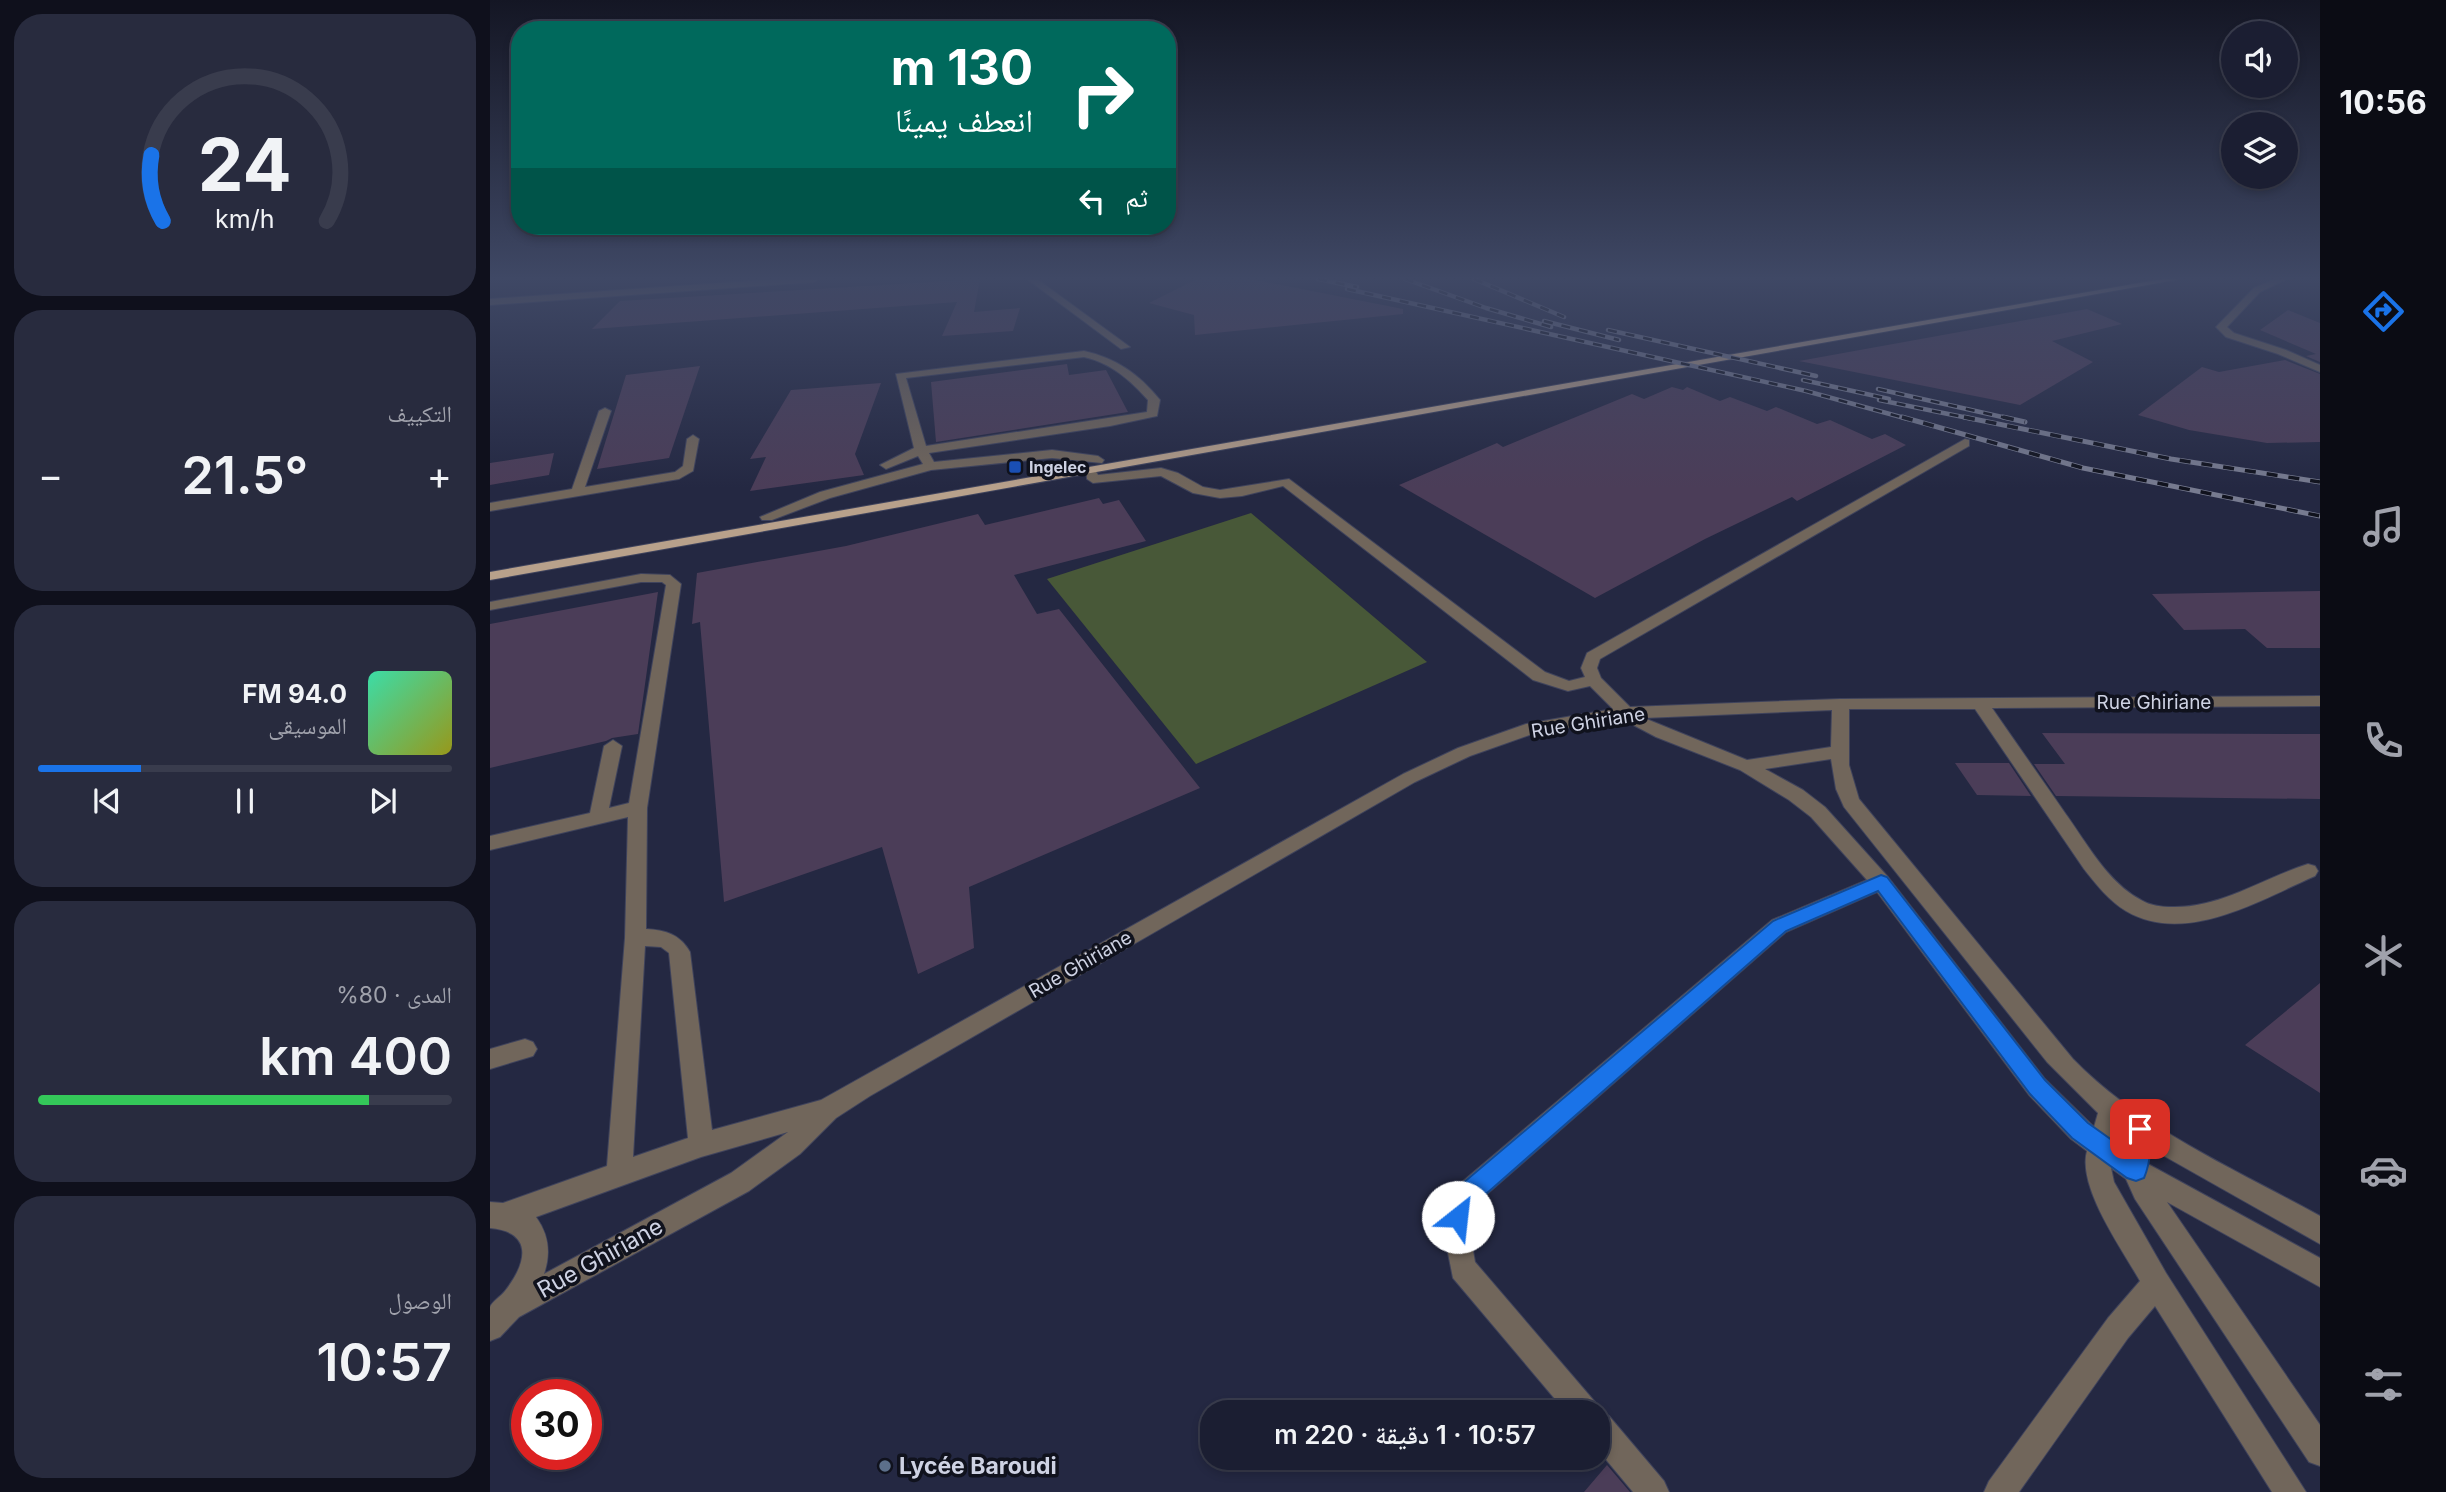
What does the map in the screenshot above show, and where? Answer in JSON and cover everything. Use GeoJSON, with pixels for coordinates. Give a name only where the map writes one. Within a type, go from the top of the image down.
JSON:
{"type":"FeatureCollection","features":[{"type":"Feature","properties":{"kind":"main road"},"geometry":{"type":"LineString","coordinates":[[490,576],[1716,349]]}},
{"type":"Feature","properties":{"kind":"main road"},"geometry":{"type":"LineString","coordinates":[[490,565],[767,517],[1094,466],[1774,349]]}},
{"type":"Feature","properties":{"kind":"street"},"geometry":{"type":"LineString","coordinates":[[2272,349],[2320,369]]}},
{"type":"Feature","properties":{"kind":"street"},"geometry":{"type":"LineString","coordinates":[[886,466],[921,450],[1111,423],[1153,414],[1154,400],[1133,375],[1101,356],[1084,354],[900,376],[921,450],[930,466]]}},
{"type":"Feature","properties":{"kind":"street"},"geometry":{"type":"LineString","coordinates":[[576,493],[605,411]]}},
{"type":"Feature","properties":{"kind":"street"},"geometry":{"type":"LineString","coordinates":[[490,507],[678,475],[689,468],[693,439]]}},
{"type":"Feature","properties":{"kind":"street"},"geometry":{"type":"LineString","coordinates":[[1965,443],[1593,656],[1589,668],[1594,680],[1625,713],[1662,733],[1746,766],[1796,795],[1818,812],[1881,882],[2037,1087],[2100,1147],[2320,1273]]}},
{"type":"Feature","properties":{"kind":"street"},"geometry":{"type":"LineString","coordinates":[[767,517],[825,495],[930,466],[1052,454],[1094,466],[1093,479],[1155,472],[1171,474],[1197,490],[1219,493],[1244,492],[1285,482],[1539,676],[1568,686],[1594,680]]}},
{"type":"Feature","properties":{"kind":"street"},"geometry":{"type":"LineString","coordinates":[[490,606],[641,578],[665,578],[674,584],[638,808],[635,938],[619,1173]]}},
{"type":"Feature","properties":{"kind":"street","name":"Rue Ghiriane"},"geometry":{"type":"LineString","coordinates":[[498,1215],[701,1145],[827,1110],[1409,778],[1464,752],[1532,729],[1625,713],[1840,704],[2320,701]]}},
{"type":"Feature","properties":{"kind":"street"},"geometry":{"type":"LineString","coordinates":[[1840,704],[1840,778],[1851,802],[2084,1088],[2111,1111],[2140,1129],[2320,1231]]}},
{"type":"Feature","properties":{"kind":"street"},"geometry":{"type":"LineString","coordinates":[[1980,704],[2091,864],[2112,888],[2136,907],[2164,915],[2200,915],[2308,871]]}},
{"type":"Feature","properties":{"kind":"street"},"geometry":{"type":"LineString","coordinates":[[598,818],[613,746]]}},
{"type":"Feature","properties":{"kind":"street"},"geometry":{"type":"LineString","coordinates":[[1746,766],[1839,752]]}},
{"type":"Feature","properties":{"kind":"street"},"geometry":{"type":"LineString","coordinates":[[490,843],[638,808]]}},
{"type":"Feature","properties":{"kind":"street"},"geometry":{"type":"LineString","coordinates":[[1575,1400],[1463,1268],[1457,1233],[1458,1202],[1779,926],[1881,882]]}},
{"type":"Feature","properties":{"kind":"street"},"geometry":{"type":"LineString","coordinates":[[635,938],[662,939],[676,946],[679,951],[701,1145]]}},
{"type":"Feature","properties":{"kind":"street"},"geometry":{"type":"LineString","coordinates":[[490,1059],[525,1048]]}},
{"type":"Feature","properties":{"kind":"street","name":"Rue Ghiriane"},"geometry":{"type":"LineString","coordinates":[[499,1317],[740,1182],[791,1146],[827,1110]]}},
{"type":"Feature","properties":{"kind":"street"},"geometry":{"type":"LineString","coordinates":[[2111,1111],[2097,1161],[2102,1186],[2156,1283],[2290,1492]]}},
{"type":"Feature","properties":{"kind":"street"},"geometry":{"type":"LineString","coordinates":[[2140,1129],[2136,1170],[2150,1200],[2320,1451]]}},
{"type":"Feature","properties":{"kind":"street"},"geometry":{"type":"LineString","coordinates":[[498,1215],[522,1221],[532,1232],[536,1247],[534,1265],[524,1287],[499,1317]]}},
{"type":"Feature","properties":{"kind":"street"},"geometry":{"type":"LineString","coordinates":[[2000,1492],[2118,1328],[2156,1283]]}},
{"type":"Feature","properties":{"kind":"street"},"geometry":{"type":"LineString","coordinates":[[1610,1441],[1653,1492]]}},
{"type":"Feature","properties":{"kind":"green space"},"geometry":{"type":"Polygon","coordinates":[[[1251,513],[1427,662],[1196,764],[1047,579],[1251,513]]]}},
{"type":"Feature","properties":{"kind":"building"},"geometry":{"type":"Polygon","coordinates":[[[1868,349],[2067,349],[2093,362],[2020,405],[1799,361],[1868,349]]]}},
{"type":"Feature","properties":{"kind":"building"},"geometry":{"type":"Polygon","coordinates":[[[2303,349],[2320,349],[2320,362],[2306,356],[2316,354],[2303,349]]]}},
{"type":"Feature","properties":{"kind":"building"},"geometry":{"type":"Polygon","coordinates":[[[2285,360],[2320,374],[2320,442],[2267,443],[2189,430],[2138,415],[2202,367],[2219,372],[2285,360]]]}},
{"type":"Feature","properties":{"kind":"building"},"geometry":{"type":"Polygon","coordinates":[[[1067,364],[1069,375],[1106,370],[1128,412],[936,442],[931,382],[1067,364]]]}},
{"type":"Feature","properties":{"kind":"building"},"geometry":{"type":"Polygon","coordinates":[[[700,366],[669,458],[597,469],[626,375],[700,366]]]}},
{"type":"Feature","properties":{"kind":"building"},"geometry":{"type":"Polygon","coordinates":[[[881,383],[855,454],[864,475],[750,491],[766,457],[750,459],[791,390],[881,383]]]}},
{"type":"Feature","properties":{"kind":"building"},"geometry":{"type":"Polygon","coordinates":[[[1672,387],[1683,390],[1687,387],[1720,401],[1730,397],[1767,411],[1776,407],[1817,424],[1830,420],[1872,439],[1885,434],[1906,445],[1797,501],[1792,497],[1705,539],[1595,598],[1399,485],[1497,443],[1503,447],[1632,394],[1644,399],[1672,387]]]}},
{"type":"Feature","properties":{"kind":"building"},"geometry":{"type":"Polygon","coordinates":[[[554,453],[549,475],[490,485],[490,463],[554,453]]]}},
{"type":"Feature","properties":{"kind":"building"},"geometry":{"type":"Polygon","coordinates":[[[1099,498],[1103,504],[1119,500],[1146,541],[1014,575],[1037,614],[1059,609],[1200,788],[969,887],[974,948],[918,974],[882,847],[724,902],[700,622],[692,624],[697,573],[846,546],[978,514],[985,525],[1099,498]]]}},
{"type":"Feature","properties":{"kind":"building"},"geometry":{"type":"Polygon","coordinates":[[[2320,591],[2320,648],[2267,648],[2245,629],[2184,630],[2152,594],[2320,591]]]}},
{"type":"Feature","properties":{"kind":"building"},"geometry":{"type":"Polygon","coordinates":[[[658,592],[638,734],[490,768],[490,624],[658,592]]]}},
{"type":"Feature","properties":{"kind":"building"},"geometry":{"type":"Polygon","coordinates":[[[2042,733],[2320,734],[2320,799],[2056,796],[2034,764],[2065,764],[2042,733]]]}},
{"type":"Feature","properties":{"kind":"building"},"geometry":{"type":"Polygon","coordinates":[[[1955,763],[2009,763],[2031,796],[1977,795],[1955,763]]]}},
{"type":"Feature","properties":{"kind":"building"},"geometry":{"type":"Polygon","coordinates":[[[2320,983],[2320,1093],[2245,1045],[2320,983]]]}},
{"type":"Feature","properties":{"kind":"building"},"geometry":{"type":"Polygon","coordinates":[[[1610,1469],[1630,1492],[1584,1492],[1603,1470],[1610,1469]]]}},
{"type":"Feature","properties":{"kind":"railway"},"geometry":{"type":"LineString","coordinates":[[1615,349],[1806,391],[1908,419]]}},
{"type":"Feature","properties":{"kind":"railway"},"geometry":{"type":"LineString","coordinates":[[1692,349],[1816,376]]}},
{"type":"Feature","properties":{"kind":"railway"},"geometry":{"type":"LineString","coordinates":[[1803,380],[1889,399]]}},
{"type":"Feature","properties":{"kind":"railway"},"geometry":{"type":"LineString","coordinates":[[1878,389],[2011,419]]}},
{"type":"Feature","properties":{"kind":"railway"},"geometry":{"type":"LineString","coordinates":[[1879,400],[1973,419]]}},
{"type":"Feature","properties":{"kind":"railway"},"geometry":{"type":"LineString","coordinates":[[1902,417],[2083,468],[2320,516]]}},
{"type":"Feature","properties":{"kind":"railway"},"geometry":{"type":"LineString","coordinates":[[1964,417],[2171,459],[2320,482]]}},
{"type":"Feature","properties":{"kind":"railway"},"geometry":{"type":"LineString","coordinates":[[2003,417],[2025,422]]}},
{"type":"Feature","properties":{"kind":"place","name":"Ingelec"},"geometry":{"type":"Point","coordinates":[1015,467]}},
{"type":"Feature","properties":{"kind":"place","name":"Lycée Baroudi"},"geometry":{"type":"Point","coordinates":[885,1466]}},
{"type":"Feature","properties":{"kind":"route"},"geometry":{"type":"LineString","coordinates":[[1458,1217],[1458,1202],[1779,926],[1881,882],[2037,1087],[2059,1111],[2100,1147],[2136,1170],[2140,1129]]}}]}
